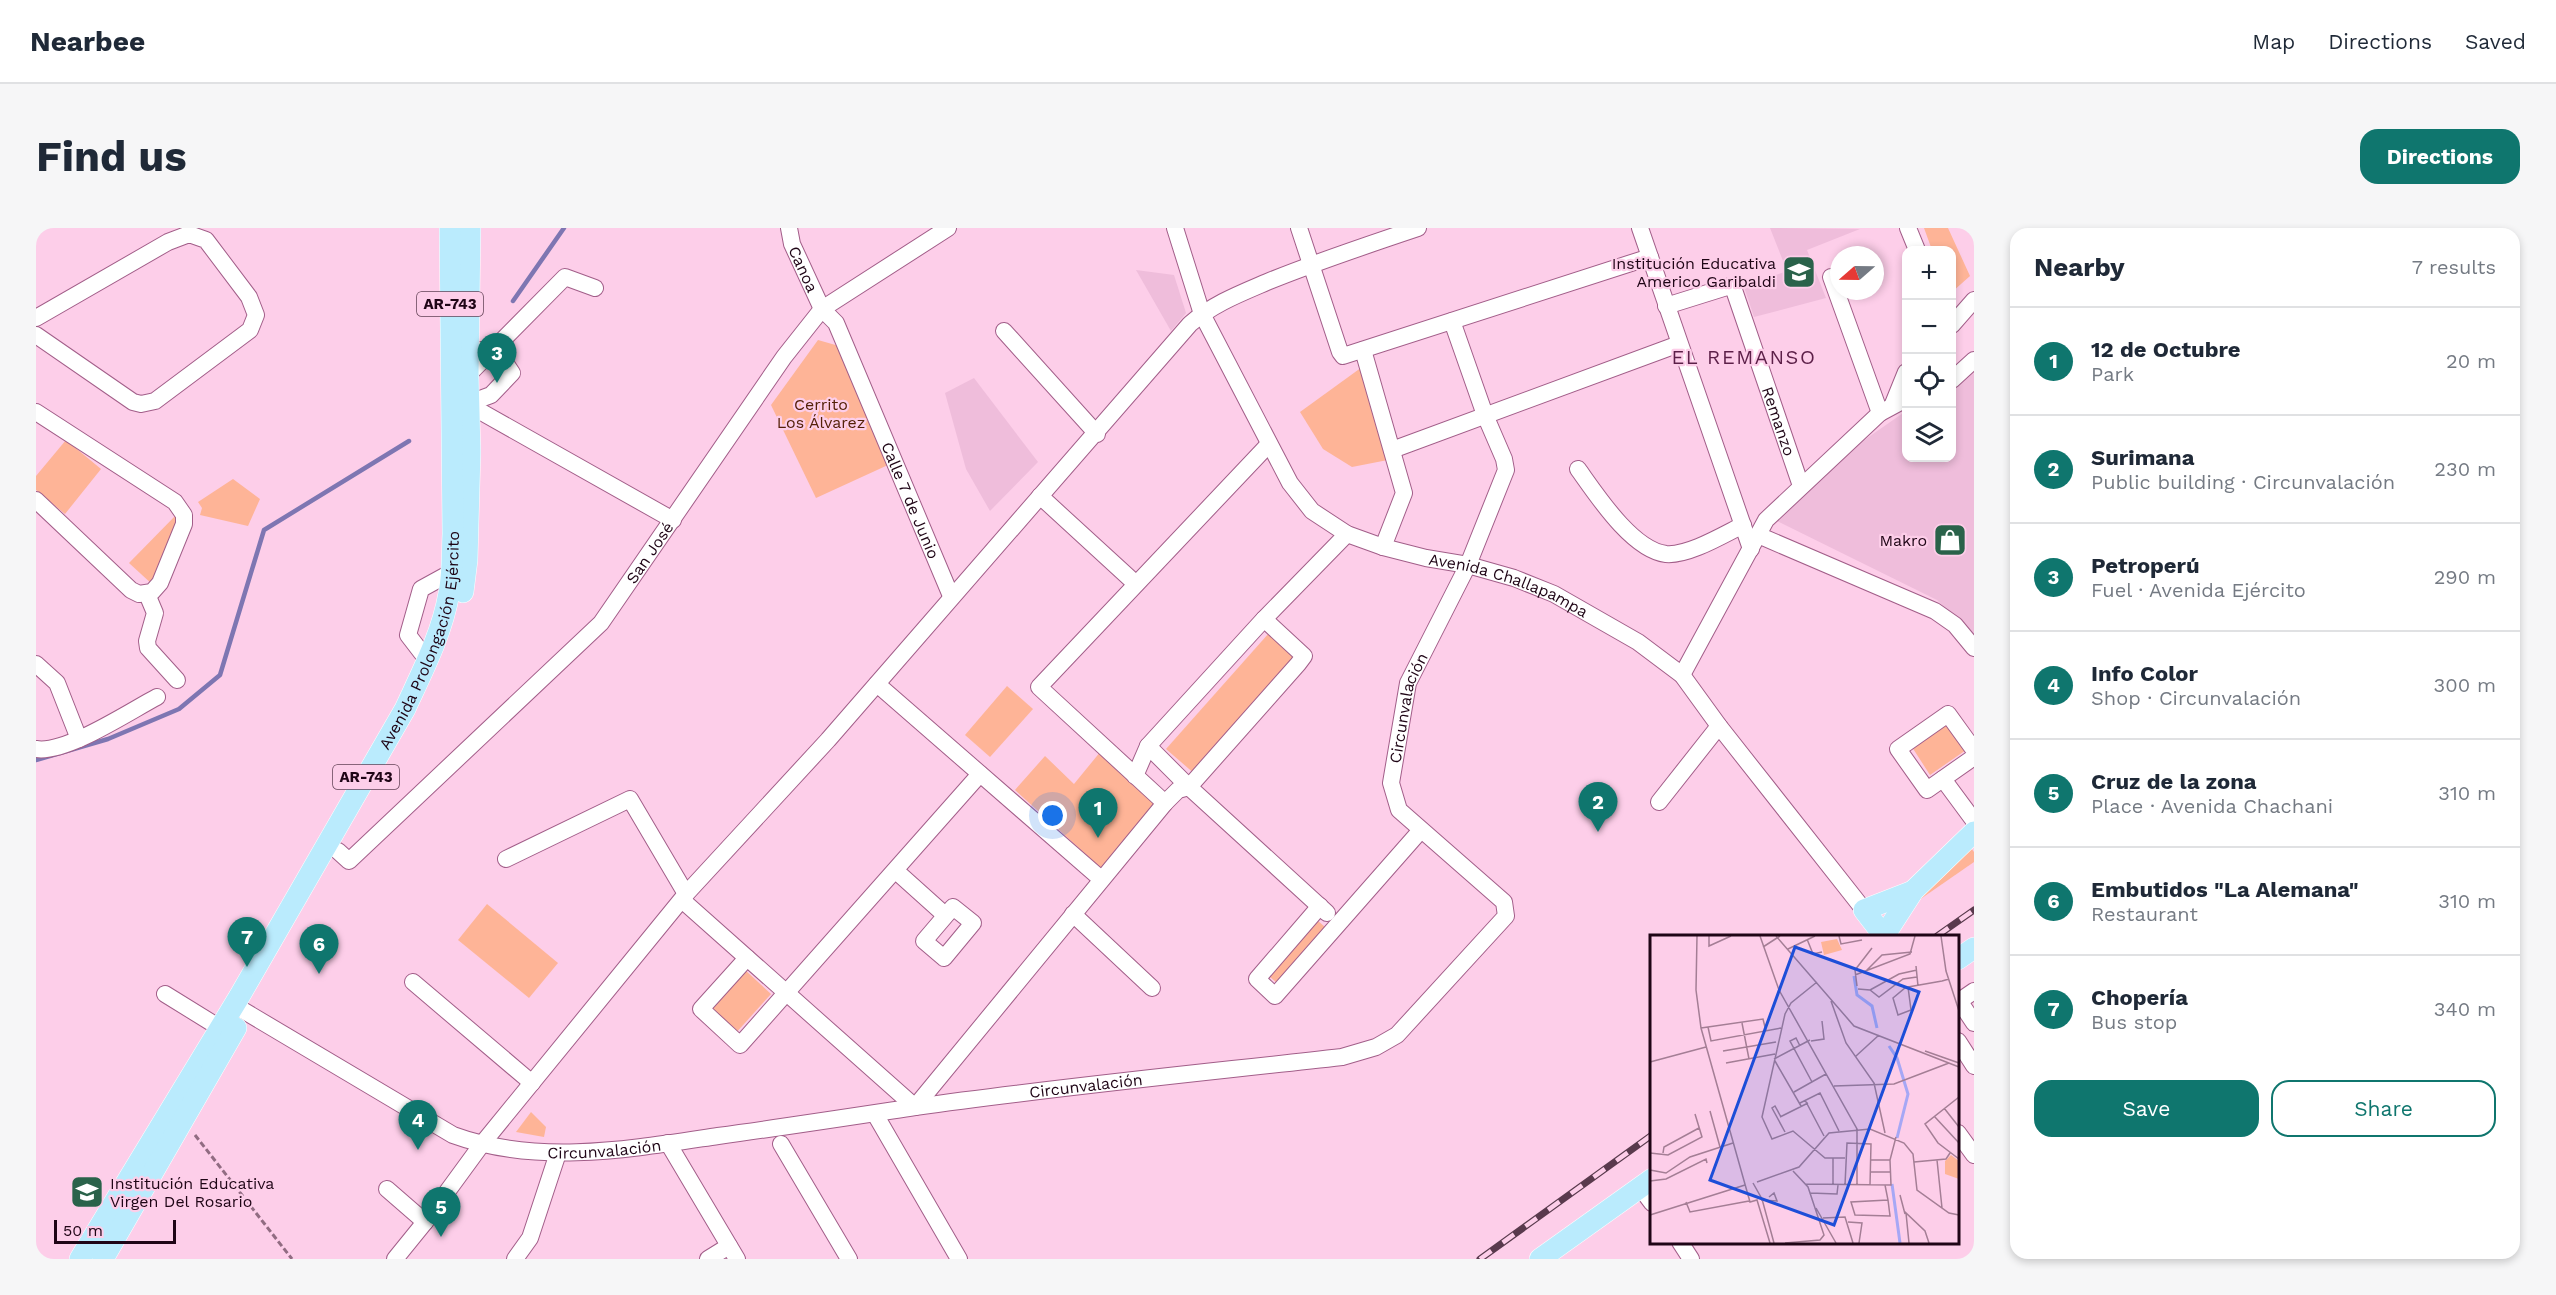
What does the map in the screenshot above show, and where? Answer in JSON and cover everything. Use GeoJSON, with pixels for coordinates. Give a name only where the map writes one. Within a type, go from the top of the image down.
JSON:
{"type":"FeatureCollection","features":[{"type":"Feature","properties":{"kind":"main road","name":"AR-743"},"geometry":{"type":"LineString","coordinates":[[450,228],[460,405]]}},
{"type":"Feature","properties":{"kind":"main road","name":"AR-743"},"geometry":{"type":"LineString","coordinates":[[460,405],[468,375],[470,228]]}},
{"type":"Feature","properties":{"kind":"main road","name":"Avenida Prolongación Ejército"},"geometry":{"type":"LineString","coordinates":[[103,1259],[183,1120],[240,1008],[405,709],[428,661],[444,618],[452,572],[460,405]]}},
{"type":"Feature","properties":{"kind":"main road","name":"Avenida Prolongación Ejército"},"geometry":{"type":"LineString","coordinates":[[81,1259],[220,1028],[240,1008],[338,851],[421,703],[457,614],[467,560],[460,405]]}},
{"type":"Feature","properties":{"kind":"main road"},"geometry":{"type":"LineString","coordinates":[[1885,935],[1913,891],[1974,831]]}},
{"type":"Feature","properties":{"kind":"main road"},"geometry":{"type":"LineString","coordinates":[[1864,910],[1913,891]]}},
{"type":"Feature","properties":{"kind":"main road","name":"Avenida Challapampa"},"geometry":{"type":"LineString","coordinates":[[1864,910],[1883,935]]}},
{"type":"Feature","properties":{"kind":"main road"},"geometry":{"type":"LineString","coordinates":[[1959,958],[1974,948]]}},
{"type":"Feature","properties":{"kind":"main road"},"geometry":{"type":"LineString","coordinates":[[1540,1259],[1648,1189]]}},
{"type":"Feature","properties":{"kind":"street","name":"Canoa"},"geometry":{"type":"LineString","coordinates":[[789,228],[792,244],[822,309]]}},
{"type":"Feature","properties":{"kind":"street","name":"San José"},"geometry":{"type":"LineString","coordinates":[[338,851],[349,861],[601,623],[784,357],[822,309],[948,228]]}},
{"type":"Feature","properties":{"kind":"street","name":"Avenida Challapampa"},"geometry":{"type":"LineString","coordinates":[[1175,228],[1202,314],[1290,483],[1312,512],[1347,534],[1383,547],[1426,558],[1468,565],[1514,578],[1554,594],[1638,642],[1682,675],[1719,726],[1864,910]]}},
{"type":"Feature","properties":{"kind":"street"},"geometry":{"type":"LineString","coordinates":[[1299,228],[1341,354],[1345,356],[1650,257]]}},
{"type":"Feature","properties":{"kind":"street"},"geometry":{"type":"LineString","coordinates":[[395,1259],[482,1144],[684,897],[877,684],[951,596],[1097,434],[1190,324],[1214,304],[1311,264],[1418,228]]}},
{"type":"Feature","properties":{"kind":"street"},"geometry":{"type":"LineString","coordinates":[[1640,228],[1743,525],[1754,542],[1935,611],[1954,626],[1974,648]]}},
{"type":"Feature","properties":{"kind":"street"},"geometry":{"type":"LineString","coordinates":[[1908,228],[1915,246]]}},
{"type":"Feature","properties":{"kind":"street"},"geometry":{"type":"LineString","coordinates":[[36,318],[168,242],[189,234],[206,240],[249,297],[256,315],[250,330],[148,404],[133,402],[36,335]]}},
{"type":"Feature","properties":{"kind":"street"},"geometry":{"type":"LineString","coordinates":[[468,375],[565,277],[595,288]]}},
{"type":"Feature","properties":{"kind":"street","name":"Remanzo"},"geometry":{"type":"LineString","coordinates":[[1666,306],[1733,287],[1801,486]]}},
{"type":"Feature","properties":{"kind":"street"},"geometry":{"type":"LineString","coordinates":[[1842,300],[1893,406]]}},
{"type":"Feature","properties":{"kind":"street"},"geometry":{"type":"LineString","coordinates":[[1956,320],[1974,300]]}},
{"type":"Feature","properties":{"kind":"street","name":"Calle 7 de Junio"},"geometry":{"type":"LineString","coordinates":[[822,309],[836,323],[951,596]]}},
{"type":"Feature","properties":{"kind":"street","name":"Circunvalación"},"geometry":{"type":"LineString","coordinates":[[240,1008],[453,1135],[482,1144],[533,1152],[558,1153],[668,1143],[915,1107],[1342,1056],[1376,1047],[1397,1035],[1506,916],[1504,902],[1399,810],[1391,783],[1408,683],[1468,565],[1506,470],[1504,459],[1485,415],[1452,321]]}},
{"type":"Feature","properties":{"kind":"street"},"geometry":{"type":"LineString","coordinates":[[1004,331],[1097,434]]}},
{"type":"Feature","properties":{"kind":"street"},"geometry":{"type":"LineString","coordinates":[[1392,450],[1679,344]]}},
{"type":"Feature","properties":{"kind":"street"},"geometry":{"type":"LineString","coordinates":[[460,405],[491,395],[512,373],[504,361],[469,345]]}},
{"type":"Feature","properties":{"kind":"street"},"geometry":{"type":"LineString","coordinates":[[1364,350],[1404,493],[1383,547]]}},
{"type":"Feature","properties":{"kind":"street"},"geometry":{"type":"LineString","coordinates":[[1956,376],[1974,360]]}},
{"type":"Feature","properties":{"kind":"street"},"geometry":{"type":"LineString","coordinates":[[1682,675],[1766,520],[1801,486],[1893,406],[1902,382]]}},
{"type":"Feature","properties":{"kind":"street"},"geometry":{"type":"LineString","coordinates":[[460,405],[673,520]]}},
{"type":"Feature","properties":{"kind":"street"},"geometry":{"type":"LineString","coordinates":[[36,412],[175,502],[184,515],[183,531],[160,583],[152,592],[138,594],[131,590],[36,500]]}},
{"type":"Feature","properties":{"kind":"street"},"geometry":{"type":"LineString","coordinates":[[1165,803],[1039,687],[1269,444]]}},
{"type":"Feature","properties":{"kind":"street"},"geometry":{"type":"LineString","coordinates":[[1578,469],[1614,519],[1647,547],[1666,554],[1698,548],[1743,525]]}},
{"type":"Feature","properties":{"kind":"street"},"geometry":{"type":"LineString","coordinates":[[1040,496],[1136,584]]}},
{"type":"Feature","properties":{"kind":"street"},"geometry":{"type":"LineString","coordinates":[[1135,776],[1149,746],[1264,619],[1347,534]]}},
{"type":"Feature","properties":{"kind":"street"},"geometry":{"type":"LineString","coordinates":[[428,661],[408,635],[421,589],[452,572]]}},
{"type":"Feature","properties":{"kind":"street"},"geometry":{"type":"LineString","coordinates":[[147,594],[155,613],[147,641],[148,648],[177,680]]}},
{"type":"Feature","properties":{"kind":"street"},"geometry":{"type":"LineString","coordinates":[[506,859],[630,799],[684,897],[747,958],[915,1107],[1165,803],[1178,790],[1189,787],[1304,656],[1264,619]]}},
{"type":"Feature","properties":{"kind":"street"},"geometry":{"type":"LineString","coordinates":[[36,664],[57,683],[79,739]]}},
{"type":"Feature","properties":{"kind":"street"},"geometry":{"type":"LineString","coordinates":[[36,674],[57,683]]}},
{"type":"Feature","properties":{"kind":"street"},"geometry":{"type":"LineString","coordinates":[[877,684],[1101,879]]}},
{"type":"Feature","properties":{"kind":"street"},"geometry":{"type":"LineString","coordinates":[[36,749],[53,748],[79,739],[157,697]]}},
{"type":"Feature","properties":{"kind":"street"},"geometry":{"type":"LineString","coordinates":[[1974,750],[1948,714],[1898,749],[1927,790],[1974,757]]}},
{"type":"Feature","properties":{"kind":"street"},"geometry":{"type":"LineString","coordinates":[[1659,802],[1719,726]]}},
{"type":"Feature","properties":{"kind":"street"},"geometry":{"type":"LineString","coordinates":[[1149,746],[1189,787],[1339,924]]}},
{"type":"Feature","properties":{"kind":"street"},"geometry":{"type":"LineString","coordinates":[[747,958],[701,1009],[740,1045],[980,774]]}},
{"type":"Feature","properties":{"kind":"street"},"geometry":{"type":"LineString","coordinates":[[1943,779],[1974,821]]}},
{"type":"Feature","properties":{"kind":"street"},"geometry":{"type":"LineString","coordinates":[[1320,906],[1257,979],[1275,996],[1421,830]]}},
{"type":"Feature","properties":{"kind":"street"},"geometry":{"type":"LineString","coordinates":[[896,871],[945,915]]}},
{"type":"Feature","properties":{"kind":"street"},"geometry":{"type":"LineString","coordinates":[[1073,914],[1152,988]]}},
{"type":"Feature","properties":{"kind":"street"},"geometry":{"type":"LineString","coordinates":[[413,982],[532,1083]]}},
{"type":"Feature","properties":{"kind":"street"},"geometry":{"type":"LineString","coordinates":[[1974,991],[1959,1002],[1974,1023]]}},
{"type":"Feature","properties":{"kind":"street"},"geometry":{"type":"LineString","coordinates":[[165,994],[220,1028]]}},
{"type":"Feature","properties":{"kind":"street"},"geometry":{"type":"LineString","coordinates":[[1959,1042],[1973,1061]]}},
{"type":"Feature","properties":{"kind":"street"},"geometry":{"type":"LineString","coordinates":[[875,1114],[959,1259]]}},
{"type":"Feature","properties":{"kind":"street"},"geometry":{"type":"LineString","coordinates":[[1959,1134],[1974,1155]]}},
{"type":"Feature","properties":{"kind":"street"},"geometry":{"type":"LineString","coordinates":[[668,1143],[733,1253],[708,1259]]}},
{"type":"Feature","properties":{"kind":"street"},"geometry":{"type":"LineString","coordinates":[[781,1144],[849,1259]]}},
{"type":"Feature","properties":{"kind":"street"},"geometry":{"type":"LineString","coordinates":[[515,1259],[530,1238],[558,1153]]}},
{"type":"Feature","properties":{"kind":"street"},"geometry":{"type":"LineString","coordinates":[[387,1189],[425,1222]]}},
{"type":"Feature","properties":{"kind":"street"},"geometry":{"type":"LineString","coordinates":[[1681,1244],[1691,1259]]}},
{"type":"Feature","properties":{"kind":"path"},"geometry":{"type":"LineString","coordinates":[[183,1120],[292,1259]]}},
{"type":"Feature","properties":{"kind":"shaded area","name":"Institución Educativa Americo Garibaldi"},"geometry":{"type":"Polygon","coordinates":[[[1770,228],[1860,229],[1807,250],[1826,298],[1754,317],[1744,287],[1787,271],[1770,228]]]}},
{"type":"Feature","properties":{"kind":"shaded area"},"geometry":{"type":"Polygon","coordinates":[[[1136,270],[1174,275],[1186,313],[1171,331],[1136,270]]]}},
{"type":"Feature","properties":{"kind":"shaded area"},"geometry":{"type":"Polygon","coordinates":[[[1974,373],[1974,637],[1937,600],[1777,521],[1860,443],[1902,414],[1902,462],[1956,462],[1956,388],[1974,373]]]}},
{"type":"Feature","properties":{"kind":"shaded area"},"geometry":{"type":"Polygon","coordinates":[[[974,378],[1038,462],[990,511],[966,469],[945,393],[974,378]]]}},
{"type":"Feature","properties":{"kind":"green space"},"geometry":{"type":"Polygon","coordinates":[[[1924,228],[1948,228],[1970,276],[1956,288],[1956,246],[1931,246],[1924,228]]]}},
{"type":"Feature","properties":{"kind":"green space","name":"Cerrito Los Álvarez"},"geometry":{"type":"Polygon","coordinates":[[[818,340],[839,346],[888,465],[816,498],[771,405],[818,340]]]}},
{"type":"Feature","properties":{"kind":"green space"},"geometry":{"type":"Polygon","coordinates":[[[1369,362],[1398,458],[1352,467],[1323,449],[1300,412],[1369,362]]]}},
{"type":"Feature","properties":{"kind":"green space"},"geometry":{"type":"Polygon","coordinates":[[[66,440],[101,469],[65,514],[36,490],[36,476],[66,440]]]}},
{"type":"Feature","properties":{"kind":"green space"},"geometry":{"type":"Polygon","coordinates":[[[233,479],[260,499],[248,526],[200,515],[202,508],[198,502],[233,479]]]}},
{"type":"Feature","properties":{"kind":"green space"},"geometry":{"type":"Polygon","coordinates":[[[180,511],[153,585],[129,563],[180,511]]]}},
{"type":"Feature","properties":{"kind":"green space"},"geometry":{"type":"Polygon","coordinates":[[[1269,633],[1296,656],[1196,775],[1166,749],[1269,633]]]}},
{"type":"Feature","properties":{"kind":"green space"},"geometry":{"type":"Polygon","coordinates":[[[1007,686],[1033,709],[990,757],[965,735],[1007,686]]]}},
{"type":"Feature","properties":{"kind":"green space"},"geometry":{"type":"Polygon","coordinates":[[[1947,724],[1966,750],[1930,775],[1912,747],[1947,724]]]}},
{"type":"Feature","properties":{"kind":"green space"},"geometry":{"type":"Polygon","coordinates":[[[1101,751],[1156,802],[1102,869],[1015,790],[1045,756],[1074,784],[1101,751]]]}},
{"type":"Feature","properties":{"kind":"green space"},"geometry":{"type":"Polygon","coordinates":[[[1971,848],[1974,852],[1974,862],[1896,916],[1971,848]]]}},
{"type":"Feature","properties":{"kind":"green space"},"geometry":{"type":"Polygon","coordinates":[[[487,904],[558,963],[529,998],[458,940],[487,904]]]}},
{"type":"Feature","properties":{"kind":"green space"},"geometry":{"type":"Polygon","coordinates":[[[1317,920],[1325,927],[1277,983],[1269,976],[1317,920]]]}},
{"type":"Feature","properties":{"kind":"green space"},"geometry":{"type":"Polygon","coordinates":[[[744,969],[771,994],[735,1034],[707,1009],[744,969]]]}},
{"type":"Feature","properties":{"kind":"green space"},"geometry":{"type":"Polygon","coordinates":[[[531,1112],[546,1127],[544,1137],[516,1132],[531,1112]]]}},
{"type":"Feature","properties":{"kind":"waterway"},"geometry":{"type":"LineString","coordinates":[[513,301],[564,228]]}},
{"type":"Feature","properties":{"kind":"waterway"},"geometry":{"type":"LineString","coordinates":[[36,760],[108,739],[179,709],[220,675],[264,530],[409,441]]}},
{"type":"Feature","properties":{"kind":"railway"},"geometry":{"type":"LineString","coordinates":[[1938,935],[1974,910]]}},
{"type":"Feature","properties":{"kind":"railway"},"geometry":{"type":"LineString","coordinates":[[1480,1259],[1650,1136]]}},
{"type":"Feature","properties":{"kind":"place","name":"Institución Educativa Americo Garibaldi"},"geometry":{"type":"Point","coordinates":[1799,272]}},
{"type":"Feature","properties":{"kind":"place","name":"Petroperú"},"geometry":{"type":"Point","coordinates":[497,383]}},
{"type":"Feature","properties":{"kind":"place","name":"Makro"},"geometry":{"type":"Point","coordinates":[1950,540]}},
{"type":"Feature","properties":{"kind":"place","name":"Surimana"},"geometry":{"type":"Point","coordinates":[1598,832]}},
{"type":"Feature","properties":{"kind":"place","name":"12 de Octubre"},"geometry":{"type":"Point","coordinates":[1098,838]}},
{"type":"Feature","properties":{"kind":"place","name":"Chopería"},"geometry":{"type":"Point","coordinates":[247,967]}},
{"type":"Feature","properties":{"kind":"place","name":"Embutidos \"La Alemana\""},"geometry":{"type":"Point","coordinates":[319,974]}},
{"type":"Feature","properties":{"kind":"place","name":"Info Color"},"geometry":{"type":"Point","coordinates":[418,1150]}},
{"type":"Feature","properties":{"kind":"place","name":"Institución Educativa Virgen Del Rosario"},"geometry":{"type":"Point","coordinates":[87,1192]}},
{"type":"Feature","properties":{"kind":"place","name":"Cruz de la zona"},"geometry":{"type":"Point","coordinates":[441,1237]}},
{"type":"Feature","properties":{"kind":"district","name":"EL REMANSO"},"geometry":{"type":"Point","coordinates":[1744,357]}}]}
